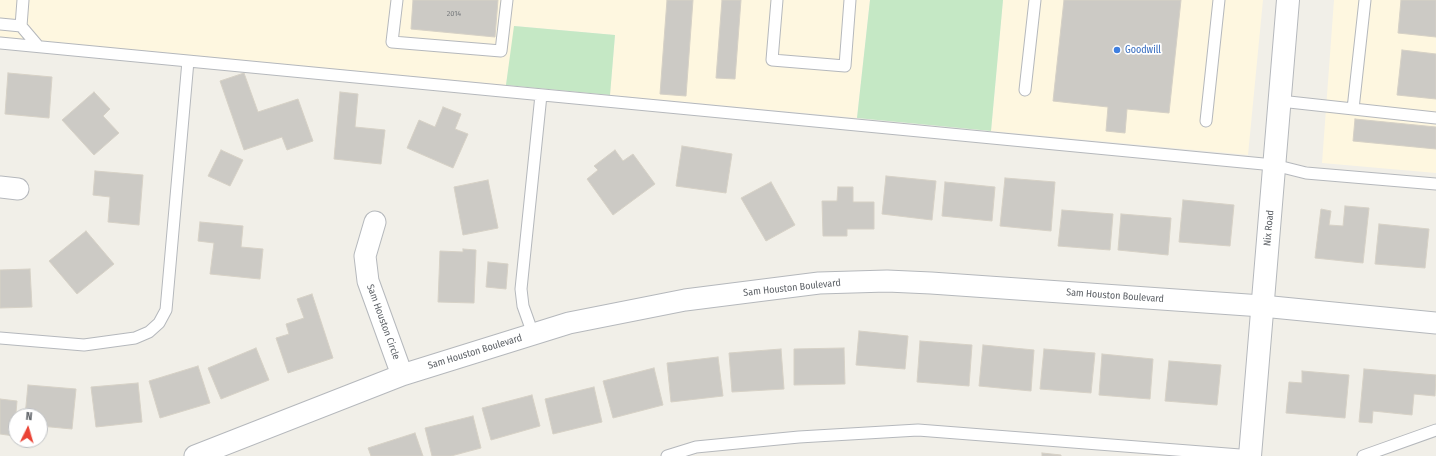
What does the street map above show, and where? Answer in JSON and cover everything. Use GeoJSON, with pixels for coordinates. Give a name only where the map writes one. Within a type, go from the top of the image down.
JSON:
{"type":"FeatureCollection","features":[{"type":"Feature","properties":{"kind":"street","name":"Nix Road"},"geometry":{"type":"LineString","coordinates":[[1250,456],[1288,0]]}},
{"type":"Feature","properties":{"kind":"street","name":"Sam Houston Circle"},"geometry":{"type":"LineString","coordinates":[[375,222],[365,256],[368,281],[402,375]]}},
{"type":"Feature","properties":{"kind":"street","name":"Sam Houston Boulevard"},"geometry":{"type":"LineString","coordinates":[[195,456],[402,375],[569,323],[685,300],[827,283],[887,281],[931,283],[1262,306],[1436,323]]}},
{"type":"Feature","properties":{"kind":"lane"},"geometry":{"type":"LineString","coordinates":[[21,26],[23,0]]}},
{"type":"Feature","properties":{"kind":"lane"},"geometry":{"type":"LineString","coordinates":[[397,0],[392,42],[501,51],[507,0]]}},
{"type":"Feature","properties":{"kind":"lane"},"geometry":{"type":"LineString","coordinates":[[777,0],[772,60],[845,66],[850,0]]}},
{"type":"Feature","properties":{"kind":"lane"},"geometry":{"type":"LineString","coordinates":[[1025,90],[1034,0]]}},
{"type":"Feature","properties":{"kind":"lane"},"geometry":{"type":"LineString","coordinates":[[1206,121],[1219,0]]}},
{"type":"Feature","properties":{"kind":"lane"},"geometry":{"type":"LineString","coordinates":[[1354,109],[1365,0]]}},
{"type":"Feature","properties":{"kind":"lane"},"geometry":{"type":"LineString","coordinates":[[0,24],[21,26],[38,46]]}},
{"type":"Feature","properties":{"kind":"lane"},"geometry":{"type":"LineString","coordinates":[[0,43],[901,128],[1274,165],[1306,173],[1436,184]]}},
{"type":"Feature","properties":{"kind":"lane"},"geometry":{"type":"LineString","coordinates":[[0,338],[84,345],[135,338],[149,332],[159,323],[166,310],[188,61]]}},
{"type":"Feature","properties":{"kind":"lane"},"geometry":{"type":"LineString","coordinates":[[533,334],[523,306],[521,289],[541,95]]}},
{"type":"Feature","properties":{"kind":"lane"},"geometry":{"type":"LineString","coordinates":[[1280,101],[1436,118]]}},
{"type":"Feature","properties":{"kind":"lane"},"geometry":{"type":"LineString","coordinates":[[667,456],[696,448],[768,440],[918,430],[1253,456]]}},
{"type":"Feature","properties":{"kind":"lane"},"geometry":{"type":"LineString","coordinates":[[1363,456],[1436,430]]}},
{"type":"Feature","properties":{"kind":"shaded area"},"geometry":{"type":"Polygon","coordinates":[[[0,0],[870,0],[857,118],[610,95],[615,35],[515,26],[506,85],[0,37],[0,0]]]}},
{"type":"Feature","properties":{"kind":"shaded area"},"geometry":{"type":"Polygon","coordinates":[[[1003,0],[1263,0],[1248,155],[991,131],[1003,0]]]}},
{"type":"Feature","properties":{"kind":"shaded area"},"geometry":{"type":"Polygon","coordinates":[[[1334,0],[1436,0],[1436,173],[1322,163],[1334,0]]]}},
{"type":"Feature","properties":{"kind":"green space"},"geometry":{"type":"Polygon","coordinates":[[[870,0],[1003,0],[991,131],[857,118],[870,0]]]}},
{"type":"Feature","properties":{"kind":"green space"},"geometry":{"type":"Polygon","coordinates":[[[514,26],[615,35],[610,95],[506,85],[514,26]]]}},
{"type":"Feature","properties":{"kind":"building"},"geometry":{"type":"Polygon","coordinates":[[[413,0],[498,0],[495,37],[411,29],[413,0]]]}},
{"type":"Feature","properties":{"kind":"building"},"geometry":{"type":"Polygon","coordinates":[[[667,0],[693,0],[686,96],[660,94],[667,0]]]}},
{"type":"Feature","properties":{"kind":"building"},"geometry":{"type":"Polygon","coordinates":[[[722,0],[741,0],[735,79],[716,78],[722,0]]]}},
{"type":"Feature","properties":{"kind":"building","name":"Goodwill"},"geometry":{"type":"Polygon","coordinates":[[[1064,0],[1181,0],[1169,113],[1127,109],[1125,133],[1106,131],[1108,107],[1053,101],[1064,0]]]}},
{"type":"Feature","properties":{"kind":"building"},"geometry":{"type":"Polygon","coordinates":[[[1401,0],[1436,0],[1436,37],[1398,33],[1401,0]]]}},
{"type":"Feature","properties":{"kind":"building"},"geometry":{"type":"Polygon","coordinates":[[[1402,50],[1436,54],[1436,99],[1397,95],[1402,50]]]}},
{"type":"Feature","properties":{"kind":"building"},"geometry":{"type":"Polygon","coordinates":[[[8,73],[52,77],[49,118],[5,114],[8,73]]]}},
{"type":"Feature","properties":{"kind":"building"},"geometry":{"type":"Polygon","coordinates":[[[244,73],[258,112],[298,99],[313,141],[287,150],[282,137],[244,150],[220,81],[244,73]]]}},
{"type":"Feature","properties":{"kind":"building"},"geometry":{"type":"Polygon","coordinates":[[[94,92],[110,109],[103,116],[119,133],[94,155],[62,120],[94,92]]]}},
{"type":"Feature","properties":{"kind":"building"},"geometry":{"type":"Polygon","coordinates":[[[340,92],[358,94],[355,127],[385,130],[381,164],[334,159],[340,92]]]}},
{"type":"Feature","properties":{"kind":"building"},"geometry":{"type":"Polygon","coordinates":[[[443,107],[461,114],[455,129],[468,134],[453,168],[407,148],[419,120],[435,127],[443,107]]]}},
{"type":"Feature","properties":{"kind":"building"},"geometry":{"type":"Polygon","coordinates":[[[1355,119],[1436,127],[1436,149],[1353,141],[1355,119]]]}},
{"type":"Feature","properties":{"kind":"building"},"geometry":{"type":"Polygon","coordinates":[[[682,146],[732,154],[726,193],[676,186],[682,146]]]}},
{"type":"Feature","properties":{"kind":"building"},"geometry":{"type":"Polygon","coordinates":[[[221,150],[243,160],[230,186],[208,176],[221,150]]]}},
{"type":"Feature","properties":{"kind":"building"},"geometry":{"type":"Polygon","coordinates":[[[615,150],[623,161],[633,154],[655,184],[613,215],[587,179],[598,170],[594,166],[615,150]]]}},
{"type":"Feature","properties":{"kind":"building"},"geometry":{"type":"Polygon","coordinates":[[[95,171],[143,175],[139,225],[108,222],[110,197],[93,195],[95,171]]]}},
{"type":"Feature","properties":{"kind":"building"},"geometry":{"type":"Polygon","coordinates":[[[886,176],[936,181],[932,220],[882,214],[886,176]]]}},
{"type":"Feature","properties":{"kind":"building"},"geometry":{"type":"Polygon","coordinates":[[[1005,178],[1055,182],[1051,231],[1000,226],[1005,178]]]}},
{"type":"Feature","properties":{"kind":"building"},"geometry":{"type":"Polygon","coordinates":[[[488,180],[498,228],[463,235],[454,187],[488,180]]]}},
{"type":"Feature","properties":{"kind":"building"},"geometry":{"type":"Polygon","coordinates":[[[771,182],[795,225],[766,241],[741,198],[771,182]]]}},
{"type":"Feature","properties":{"kind":"building"},"geometry":{"type":"Polygon","coordinates":[[[945,182],[995,187],[992,221],[942,216],[945,182]]]}},
{"type":"Feature","properties":{"kind":"building"},"geometry":{"type":"Polygon","coordinates":[[[838,187],[853,187],[853,202],[874,202],[874,229],[847,229],[847,236],[823,236],[822,201],[837,201],[838,187]]]}},
{"type":"Feature","properties":{"kind":"building"},"geometry":{"type":"Polygon","coordinates":[[[1183,200],[1234,205],[1230,246],[1179,242],[1183,200]]]}},
{"type":"Feature","properties":{"kind":"building"},"geometry":{"type":"Polygon","coordinates":[[[1345,206],[1369,208],[1363,263],[1315,258],[1321,209],[1331,211],[1329,225],[1343,226],[1345,206]]]}},
{"type":"Feature","properties":{"kind":"building"},"geometry":{"type":"Polygon","coordinates":[[[1062,210],[1113,214],[1110,250],[1058,246],[1062,210]]]}},
{"type":"Feature","properties":{"kind":"building"},"geometry":{"type":"Polygon","coordinates":[[[1121,214],[1171,218],[1168,255],[1118,250],[1121,214]]]}},
{"type":"Feature","properties":{"kind":"building"},"geometry":{"type":"Polygon","coordinates":[[[200,222],[243,226],[241,247],[263,249],[260,279],[210,274],[214,243],[198,241],[200,222]]]}},
{"type":"Feature","properties":{"kind":"building"},"geometry":{"type":"Polygon","coordinates":[[[1379,224],[1429,229],[1425,268],[1375,264],[1379,224]]]}},
{"type":"Feature","properties":{"kind":"building"},"geometry":{"type":"Polygon","coordinates":[[[86,231],[114,264],[77,294],[49,261],[86,231]]]}},
{"type":"Feature","properties":{"kind":"building"},"geometry":{"type":"Polygon","coordinates":[[[463,249],[476,250],[474,303],[438,302],[440,251],[463,252],[463,249]]]}},
{"type":"Feature","properties":{"kind":"building"},"geometry":{"type":"Polygon","coordinates":[[[488,262],[508,264],[506,289],[486,287],[488,262]]]}},
{"type":"Feature","properties":{"kind":"building"},"geometry":{"type":"Polygon","coordinates":[[[30,269],[32,307],[0,308],[0,270],[30,269]]]}},
{"type":"Feature","properties":{"kind":"building"},"geometry":{"type":"Polygon","coordinates":[[[312,294],[333,358],[288,373],[276,338],[289,334],[286,324],[304,318],[297,299],[312,294]]]}},
{"type":"Feature","properties":{"kind":"building"},"geometry":{"type":"Polygon","coordinates":[[[859,331],[908,336],[905,369],[856,365],[859,331]]]}},
{"type":"Feature","properties":{"kind":"building"},"geometry":{"type":"Polygon","coordinates":[[[920,341],[972,345],[969,386],[917,382],[920,341]]]}},
{"type":"Feature","properties":{"kind":"building"},"geometry":{"type":"Polygon","coordinates":[[[983,345],[1034,350],[1031,391],[979,386],[983,345]]]}},
{"type":"Feature","properties":{"kind":"building"},"geometry":{"type":"Polygon","coordinates":[[[256,348],[269,380],[221,399],[208,368],[256,348]]]}},
{"type":"Feature","properties":{"kind":"building"},"geometry":{"type":"Polygon","coordinates":[[[844,348],[845,384],[794,385],[794,349],[844,348]]]}},
{"type":"Feature","properties":{"kind":"building"},"geometry":{"type":"Polygon","coordinates":[[[781,349],[784,389],[732,392],[729,353],[781,349]]]}},
{"type":"Feature","properties":{"kind":"building"},"geometry":{"type":"Polygon","coordinates":[[[1044,349],[1095,353],[1091,393],[1040,389],[1044,349]]]}},
{"type":"Feature","properties":{"kind":"building"},"geometry":{"type":"Polygon","coordinates":[[[1102,354],[1153,359],[1150,399],[1099,395],[1102,354]]]}},
{"type":"Feature","properties":{"kind":"building"},"geometry":{"type":"Polygon","coordinates":[[[718,357],[723,396],[671,402],[667,363],[718,357]]]}},
{"type":"Feature","properties":{"kind":"building"},"geometry":{"type":"Polygon","coordinates":[[[1169,361],[1221,365],[1217,405],[1165,401],[1169,361]]]}},
{"type":"Feature","properties":{"kind":"building"},"geometry":{"type":"Polygon","coordinates":[[[198,366],[210,403],[160,418],[149,381],[198,366]]]}},
{"type":"Feature","properties":{"kind":"building"},"geometry":{"type":"Polygon","coordinates":[[[654,368],[663,405],[613,418],[603,381],[654,368]]]}},
{"type":"Feature","properties":{"kind":"building"},"geometry":{"type":"Polygon","coordinates":[[[1364,369],[1436,375],[1435,396],[1414,394],[1412,415],[1373,411],[1372,423],[1359,422],[1364,369]]]}},
{"type":"Feature","properties":{"kind":"building"},"geometry":{"type":"Polygon","coordinates":[[[1302,371],[1349,375],[1345,418],[1286,413],[1289,382],[1302,383],[1302,371]]]}},
{"type":"Feature","properties":{"kind":"building"},"geometry":{"type":"Polygon","coordinates":[[[138,383],[142,422],[96,427],[91,387],[138,383]]]}},
{"type":"Feature","properties":{"kind":"building"},"geometry":{"type":"Polygon","coordinates":[[[28,385],[76,389],[72,429],[48,427],[48,408],[26,408],[28,385]]]}},
{"type":"Feature","properties":{"kind":"building"},"geometry":{"type":"Polygon","coordinates":[[[594,387],[602,422],[553,434],[545,399],[594,387]]]}},
{"type":"Feature","properties":{"kind":"building"},"geometry":{"type":"Polygon","coordinates":[[[532,395],[540,426],[491,440],[482,408],[532,395]]]}},
{"type":"Feature","properties":{"kind":"building"},"geometry":{"type":"Polygon","coordinates":[[[0,399],[17,401],[16,408],[8,408],[8,435],[0,434],[0,399]]]}},
{"type":"Feature","properties":{"kind":"building"},"geometry":{"type":"Polygon","coordinates":[[[473,416],[481,448],[451,456],[432,456],[425,428],[473,416]]]}},
{"type":"Feature","properties":{"kind":"building"},"geometry":{"type":"Polygon","coordinates":[[[415,433],[423,456],[371,456],[368,448],[415,433]]]}},
{"type":"Feature","properties":{"kind":"building"},"geometry":{"type":"Polygon","coordinates":[[[1042,453],[1061,455],[1061,456],[1042,456],[1042,453]]]}},
{"type":"Feature","properties":{"kind":"place","name":"Goodwill"},"geometry":{"type":"Point","coordinates":[1117,50]}}]}
